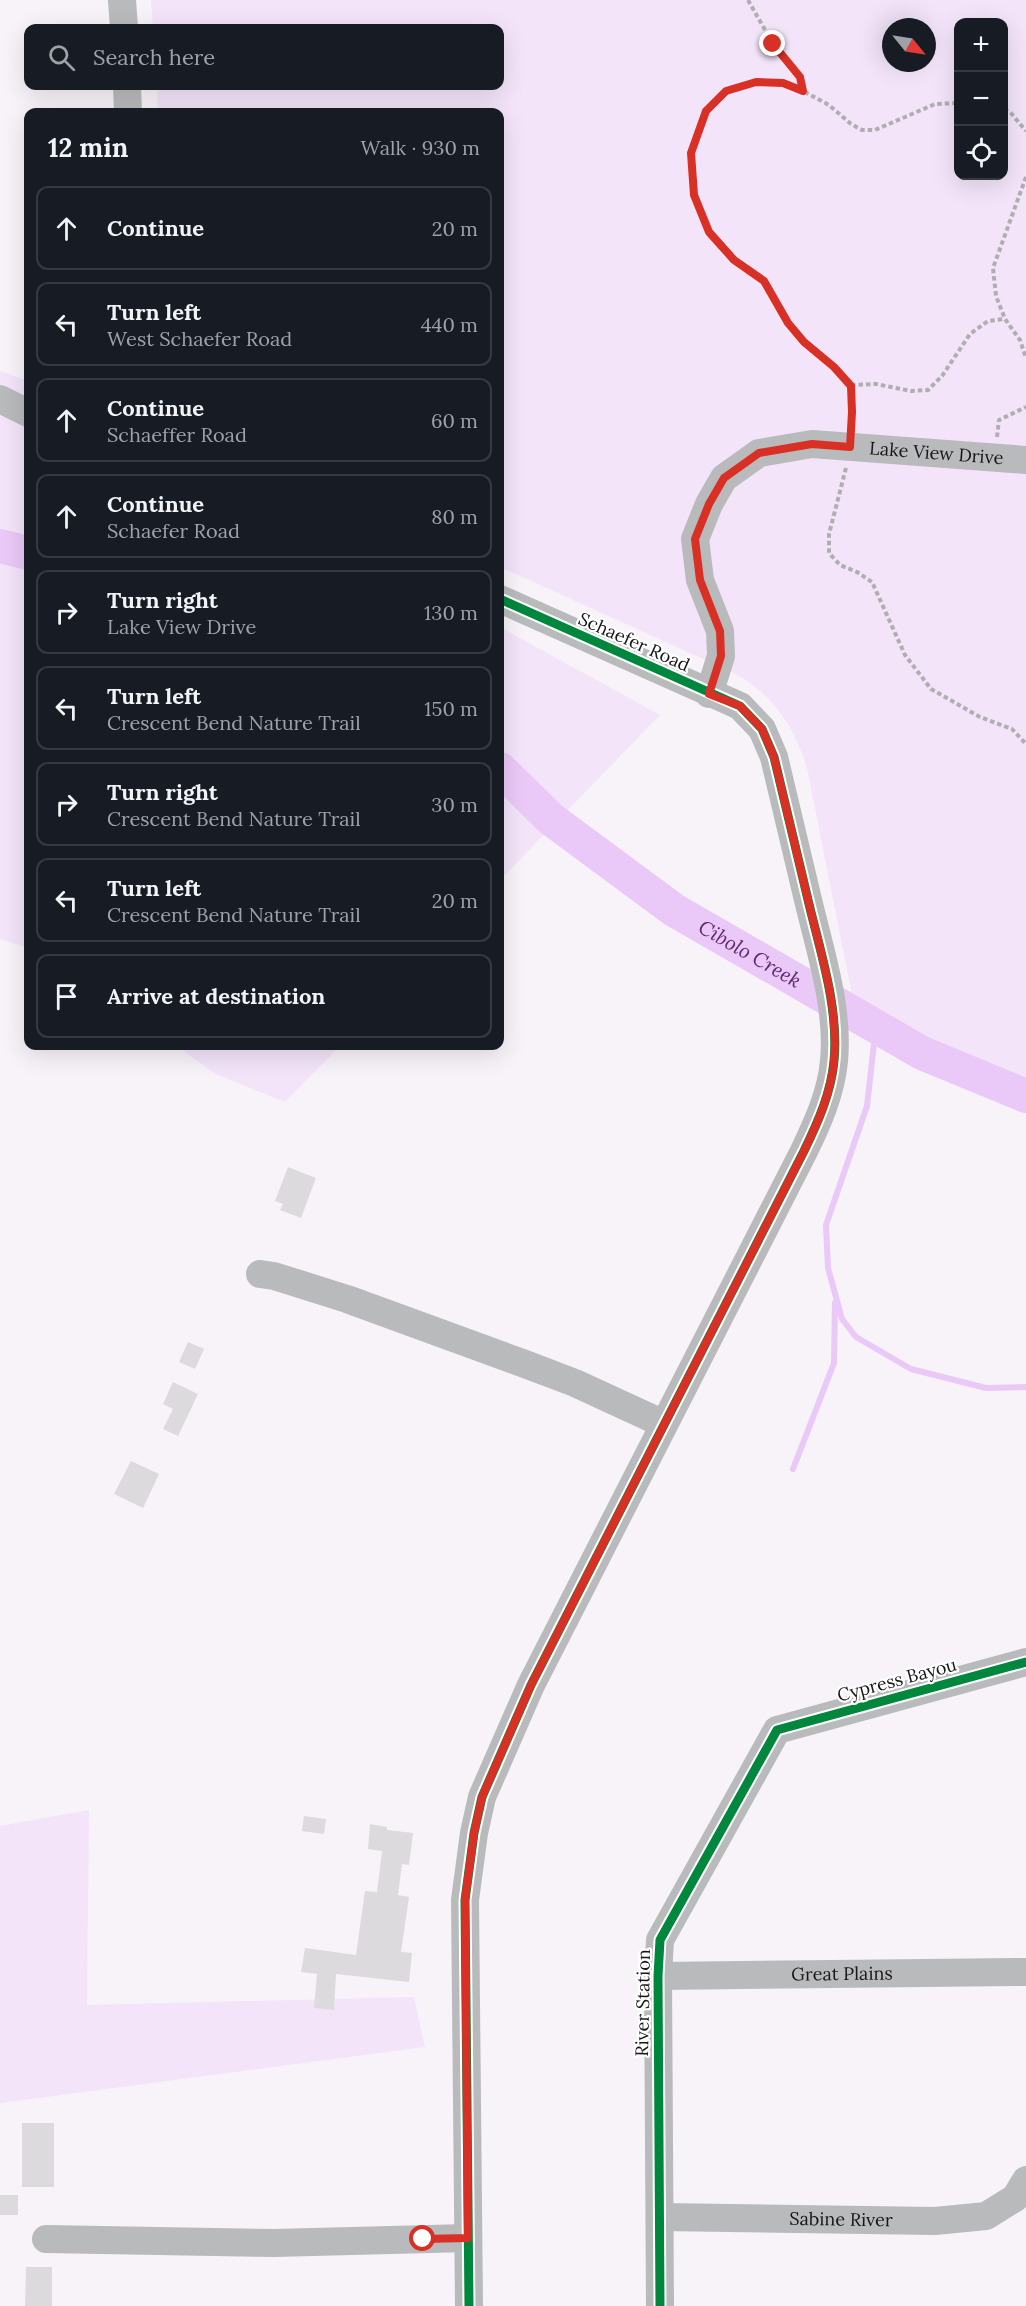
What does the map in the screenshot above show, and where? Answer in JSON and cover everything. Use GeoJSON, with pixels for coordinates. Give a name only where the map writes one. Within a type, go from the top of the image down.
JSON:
{"type":"FeatureCollection","features":[{"type":"Feature","properties":{"kind":"street"},"geometry":{"type":"LineString","coordinates":[[122,0],[124,24]]}},
{"type":"Feature","properties":{"kind":"street"},"geometry":{"type":"LineString","coordinates":[[127,90],[128,108]]}},
{"type":"Feature","properties":{"kind":"street"},"geometry":{"type":"LineString","coordinates":[[0,399],[24,411]]}},
{"type":"Feature","properties":{"kind":"street","name":"Lake View Drive"},"geometry":{"type":"LineString","coordinates":[[709,694],[721,656],[720,631],[700,580],[695,539],[709,504],[724,478],[759,453],[812,444],[1026,460]]}},
{"type":"Feature","properties":{"kind":"street","name":"Schaefer Road"},"geometry":{"type":"LineString","coordinates":[[469,2306],[465,1900],[474,1833],[482,1797],[531,1685],[819,1119],[831,1084],[835,1059],[833,1013],[823,960],[774,757],[762,729],[740,706],[504,601]]}},
{"type":"Feature","properties":{"kind":"street"},"geometry":{"type":"LineString","coordinates":[[260,1274],[274,1276],[347,1299],[525,1364],[586,1388],[664,1424]]}},
{"type":"Feature","properties":{"kind":"street","name":"Cypress Bayou"},"geometry":{"type":"LineString","coordinates":[[777,1730],[1026,1662]]}},
{"type":"Feature","properties":{"kind":"street","name":"River Station"},"geometry":{"type":"LineString","coordinates":[[660,2306],[658,1976],[660,1940],[777,1730]]}},
{"type":"Feature","properties":{"kind":"street","name":"Great Plains"},"geometry":{"type":"LineString","coordinates":[[658,1976],[1026,1972]]}},
{"type":"Feature","properties":{"kind":"street","name":"Sabine River"},"geometry":{"type":"LineString","coordinates":[[661,2217],[935,2221],[986,2216],[1021,2189]]}},
{"type":"Feature","properties":{"kind":"street"},"geometry":{"type":"LineString","coordinates":[[46,2239],[274,2243],[468,2238]]}},
{"type":"Feature","properties":{"kind":"path"},"geometry":{"type":"LineString","coordinates":[[748,0],[773,44],[800,77],[803,91]]}},
{"type":"Feature","properties":{"kind":"path"},"geometry":{"type":"LineString","coordinates":[[954,103],[935,104],[875,130],[862,130],[851,124],[829,105],[783,83],[756,82],[726,91],[706,111],[691,153],[694,195],[709,232],[734,260],[764,281],[788,323],[804,342],[834,367],[851,386],[850,447],[829,534],[829,553],[840,565],[872,582],[905,655],[931,689],[980,717],[1012,729],[1026,744]]}},
{"type":"Feature","properties":{"kind":"path"},"geometry":{"type":"LineString","coordinates":[[1008,110],[1026,131]]}},
{"type":"Feature","properties":{"kind":"path"},"geometry":{"type":"LineString","coordinates":[[1026,177],[993,268],[996,296],[1005,319],[1020,340],[1026,358]]}},
{"type":"Feature","properties":{"kind":"path"},"geometry":{"type":"LineString","coordinates":[[851,386],[876,384],[912,392],[928,390],[942,376],[970,334],[988,321],[1005,319]]}},
{"type":"Feature","properties":{"kind":"path"},"geometry":{"type":"LineString","coordinates":[[996,458],[999,420],[1026,407]]}},
{"type":"Feature","properties":{"kind":"shaded area"},"geometry":{"type":"Polygon","coordinates":[[[151,0],[1026,0],[1026,1096],[922,1053],[856,1015],[807,768],[796,738],[771,701],[748,681],[734,673],[504,569],[504,108],[158,108],[157,90],[504,90],[504,24],[153,24],[151,0]]]}},
{"type":"Feature","properties":{"kind":"shaded area"},"geometry":{"type":"Polygon","coordinates":[[[0,371],[24,380],[24,947],[0,939],[0,371]]]}},
{"type":"Feature","properties":{"kind":"shaded area"},"geometry":{"type":"Polygon","coordinates":[[[504,629],[660,715],[504,876],[504,629]]]}},
{"type":"Feature","properties":{"kind":"shaded area"},"geometry":{"type":"Polygon","coordinates":[[[182,1050],[336,1050],[285,1102],[216,1074],[182,1050]]]}},
{"type":"Feature","properties":{"kind":"shaded area"},"geometry":{"type":"Polygon","coordinates":[[[89,1810],[87,2005],[414,1997],[425,2047],[0,2103],[0,1826],[89,1810]]]}},
{"type":"Feature","properties":{"kind":"building"},"geometry":{"type":"Polygon","coordinates":[[[288,1167],[316,1178],[301,1218],[280,1210],[283,1204],[275,1201],[288,1167]]]}},
{"type":"Feature","properties":{"kind":"building"},"geometry":{"type":"Polygon","coordinates":[[[188,1342],[204,1349],[195,1369],[179,1362],[188,1342]]]}},
{"type":"Feature","properties":{"kind":"building"},"geometry":{"type":"Polygon","coordinates":[[[173,1382],[198,1394],[178,1436],[163,1429],[173,1409],[163,1404],[173,1382]]]}},
{"type":"Feature","properties":{"kind":"building"},"geometry":{"type":"Polygon","coordinates":[[[131,1461],[159,1474],[143,1508],[114,1494],[131,1461]]]}},
{"type":"Feature","properties":{"kind":"building"},"geometry":{"type":"Polygon","coordinates":[[[304,1816],[326,1819],[324,1834],[302,1831],[304,1816]]]}},
{"type":"Feature","properties":{"kind":"building"},"geometry":{"type":"Polygon","coordinates":[[[370,1824],[387,1827],[387,1830],[413,1833],[409,1865],[402,1864],[398,1895],[409,1897],[401,1952],[412,1953],[409,1982],[336,1974],[334,2010],[314,2008],[317,1974],[301,1972],[305,1948],[356,1955],[365,1891],[377,1892],[382,1851],[368,1849],[370,1824]]]}},
{"type":"Feature","properties":{"kind":"building"},"geometry":{"type":"Polygon","coordinates":[[[22,2123],[54,2123],[54,2187],[22,2187],[22,2123]]]}},
{"type":"Feature","properties":{"kind":"building"},"geometry":{"type":"Polygon","coordinates":[[[0,2195],[18,2195],[18,2215],[0,2215],[0,2195]]]}},
{"type":"Feature","properties":{"kind":"building"},"geometry":{"type":"Polygon","coordinates":[[[26,2267],[52,2267],[52,2306],[25,2306],[26,2267]]]}},
{"type":"Feature","properties":{"kind":"waterway","name":"Cibolo Creek"},"geometry":{"type":"LineString","coordinates":[[0,546],[24,552]]}},
{"type":"Feature","properties":{"kind":"waterway","name":"Cibolo Creek"},"geometry":{"type":"LineString","coordinates":[[504,773],[551,819],[674,910],[922,1053],[1026,1096]]}},
{"type":"Feature","properties":{"kind":"waterway"},"geometry":{"type":"LineString","coordinates":[[876,1026],[867,1106],[826,1225],[828,1268],[842,1319],[856,1337],[911,1369],[986,1388],[1026,1387]]}},
{"type":"Feature","properties":{"kind":"waterway"},"geometry":{"type":"LineString","coordinates":[[793,1469],[834,1363],[835,1303]]}},
{"type":"Feature","properties":{"kind":"cycle path"},"geometry":{"type":"LineString","coordinates":[[469,2306],[465,1900],[474,1833],[482,1797],[531,1685],[809,1140],[830,1084],[835,1041],[824,962],[774,757],[762,729],[740,706],[504,601]]}},
{"type":"Feature","properties":{"kind":"cycle path"},"geometry":{"type":"LineString","coordinates":[[660,2306],[658,1976],[660,1940],[777,1730],[1026,1662]]}},
{"type":"Feature","properties":{"kind":"route"},"geometry":{"type":"LineString","coordinates":[[423,2239],[468,2238],[465,1900],[474,1833],[482,1797],[531,1685],[804,1151],[819,1119],[831,1084],[835,1059],[833,1013],[823,960],[774,757],[762,729],[740,706],[709,694],[721,656],[720,631],[700,580],[695,539],[709,504],[724,478],[759,453],[812,444],[850,447],[851,386],[834,367],[804,342],[788,323],[764,281],[734,260],[709,232],[694,195],[691,153],[706,111],[726,91],[756,82],[783,83],[803,91],[800,77],[773,44]]}}]}
